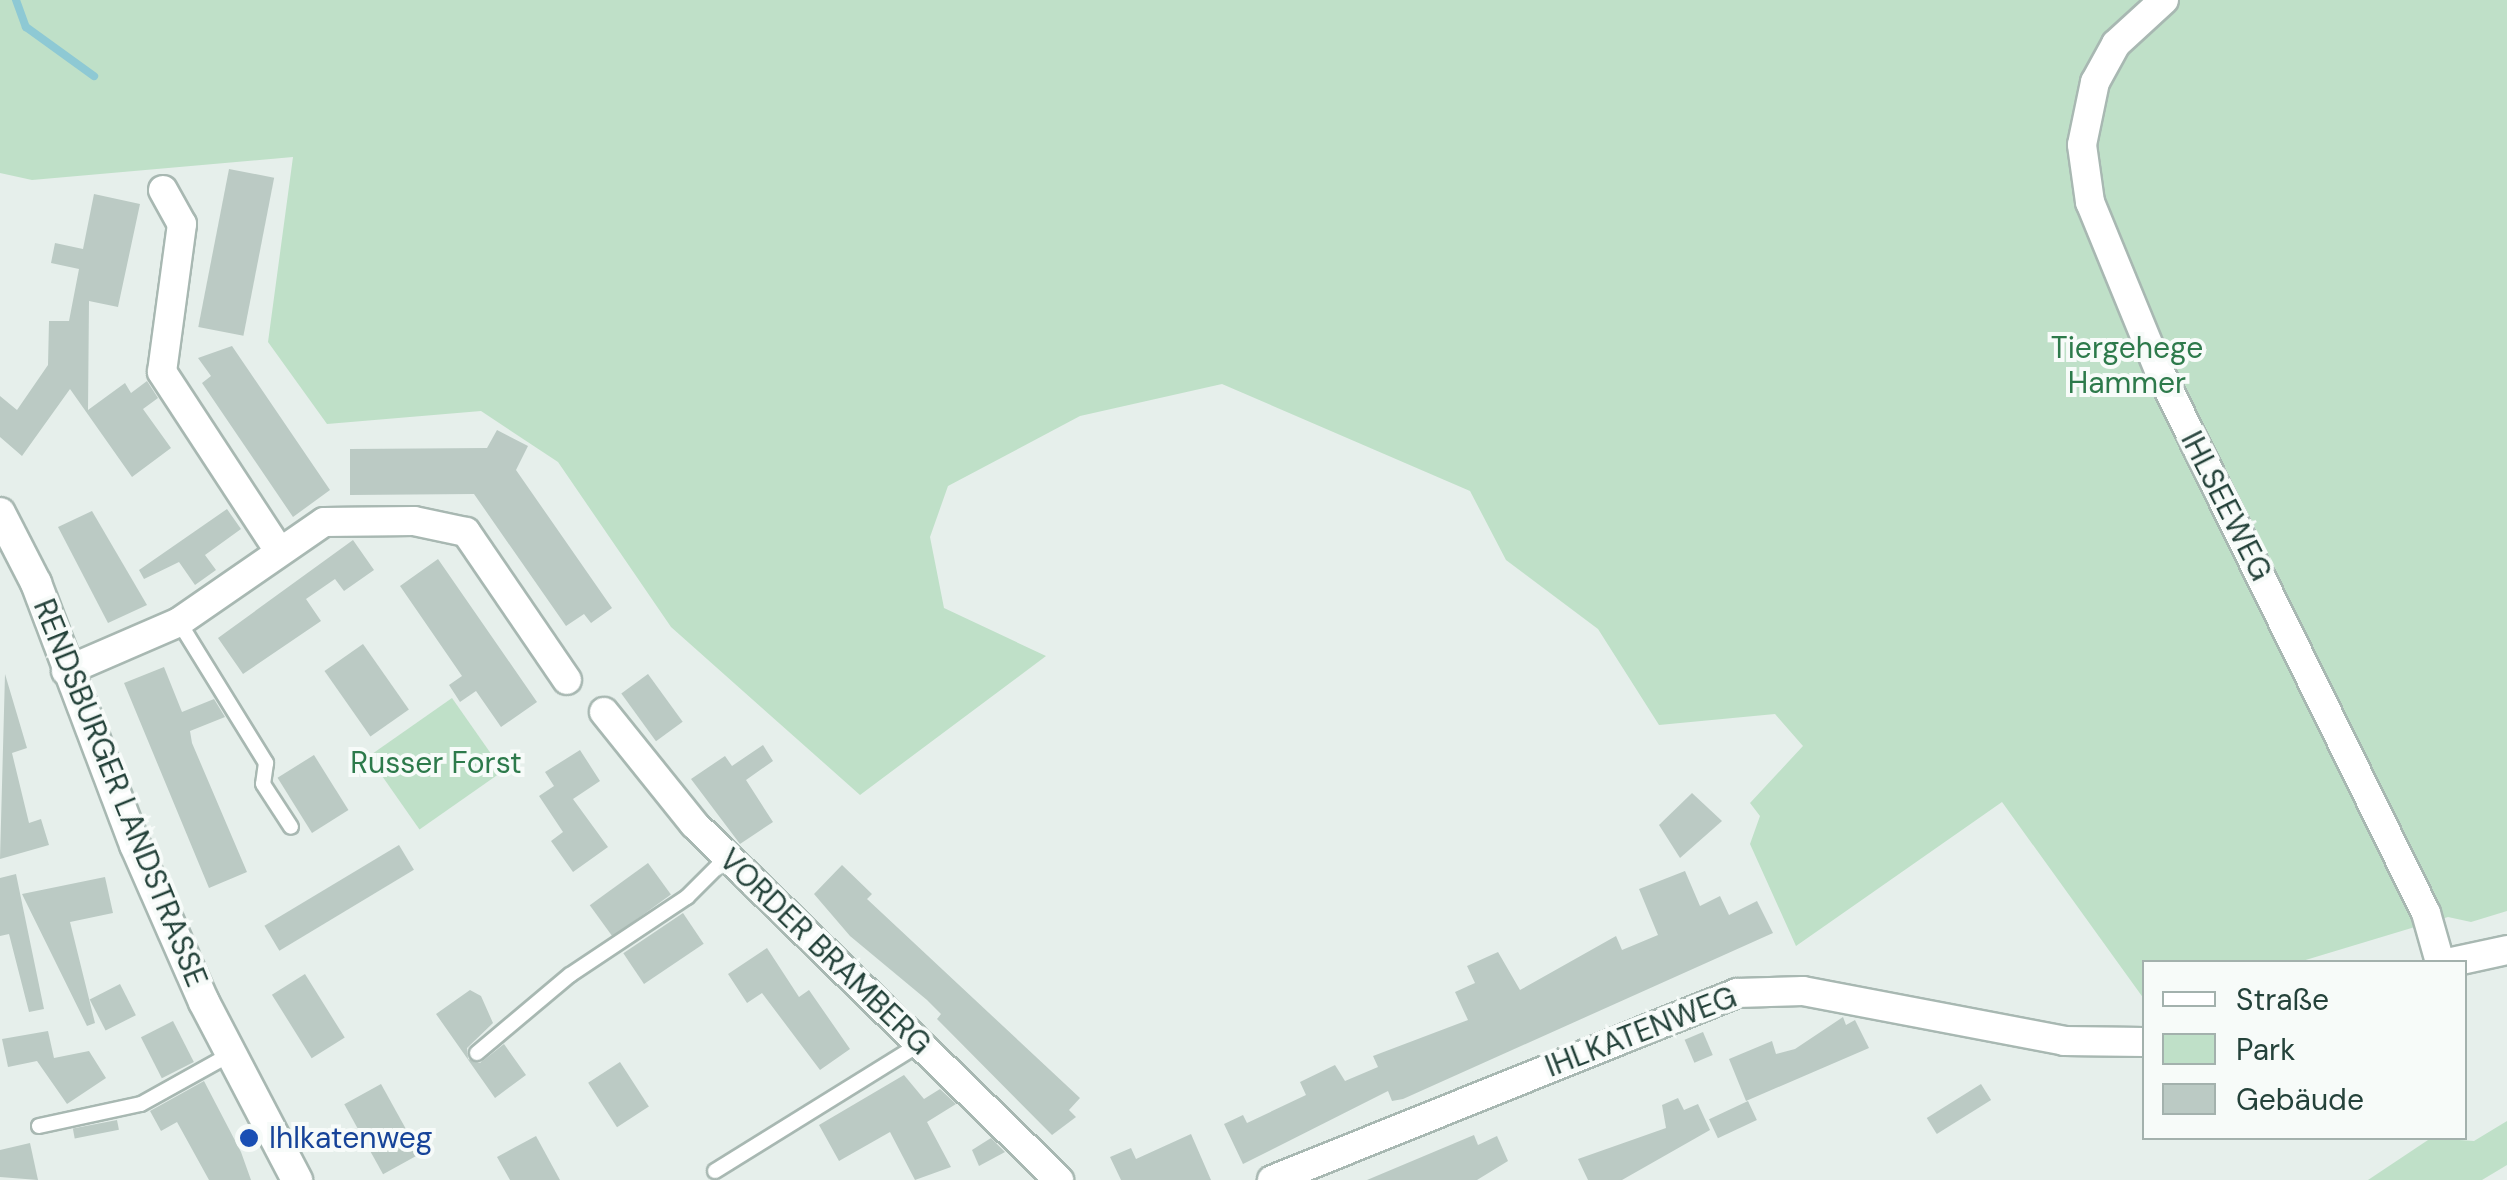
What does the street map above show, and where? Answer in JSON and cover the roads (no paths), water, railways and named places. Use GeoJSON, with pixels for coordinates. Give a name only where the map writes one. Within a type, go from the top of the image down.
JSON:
{"type":"FeatureCollection","features":[{"type":"Feature","properties":{"kind":"street","name":"IHLSEEWEG"},"geometry":{"type":"LineString","coordinates":[[2164,0],[2116,44],[2094,82],[2082,145],[2090,202],[2158,370],[2426,913],[2439,960]]}},
{"type":"Feature","properties":{"kind":"street"},"geometry":{"type":"LineString","coordinates":[[163,190],[182,224],[162,372],[279,551]]}},
{"type":"Feature","properties":{"kind":"street","name":"RENDSBURGER LANDSTRASSE"},"geometry":{"type":"LineString","coordinates":[[0,513],[36,582],[66,671],[231,1054],[297,1180]]}},
{"type":"Feature","properties":{"kind":"street"},"geometry":{"type":"LineString","coordinates":[[66,671],[179,622],[324,522],[456,525],[568,680]]}},
{"type":"Feature","properties":{"kind":"street","name":"VORDER BRAMBERG"},"geometry":{"type":"LineString","coordinates":[[604,712],[727,857],[1059,1180]]}},
{"type":"Feature","properties":{"kind":"street"},"geometry":{"type":"LineString","coordinates":[[2461,960],[2507,950]]}},
{"type":"Feature","properties":{"kind":"street","name":"IHLKATENWEG"},"geometry":{"type":"LineString","coordinates":[[1272,1180],[1737,993],[1803,991],[2064,1041],[2142,1042]]}},
{"type":"Feature","properties":{"kind":"lane"},"geometry":{"type":"LineString","coordinates":[[179,622],[266,763],[263,784],[291,827]]}},
{"type":"Feature","properties":{"kind":"lane"},"geometry":{"type":"LineString","coordinates":[[477,1053],[570,976],[687,897],[727,857]]}},
{"type":"Feature","properties":{"kind":"lane"},"geometry":{"type":"LineString","coordinates":[[715,1171],[920,1044]]}},
{"type":"Feature","properties":{"kind":"lane"},"geometry":{"type":"LineString","coordinates":[[39,1126],[141,1104],[231,1054]]}},
{"type":"Feature","properties":{"kind":"waterway"},"geometry":{"type":"LineString","coordinates":[[16,0],[26,27],[94,76]]}},
{"type":"Feature","properties":{"kind":"place","name":"Ihlkatenweg"},"geometry":{"type":"Point","coordinates":[249,1138]}},
{"type":"Feature","properties":{"kind":"park label","name":"Tiergehege Hammer"},"geometry":{"type":"Point","coordinates":[2127,365]}},
{"type":"Feature","properties":{"kind":"park label","name":"Russer Forst"},"geometry":{"type":"Point","coordinates":[436,763]}}]}
